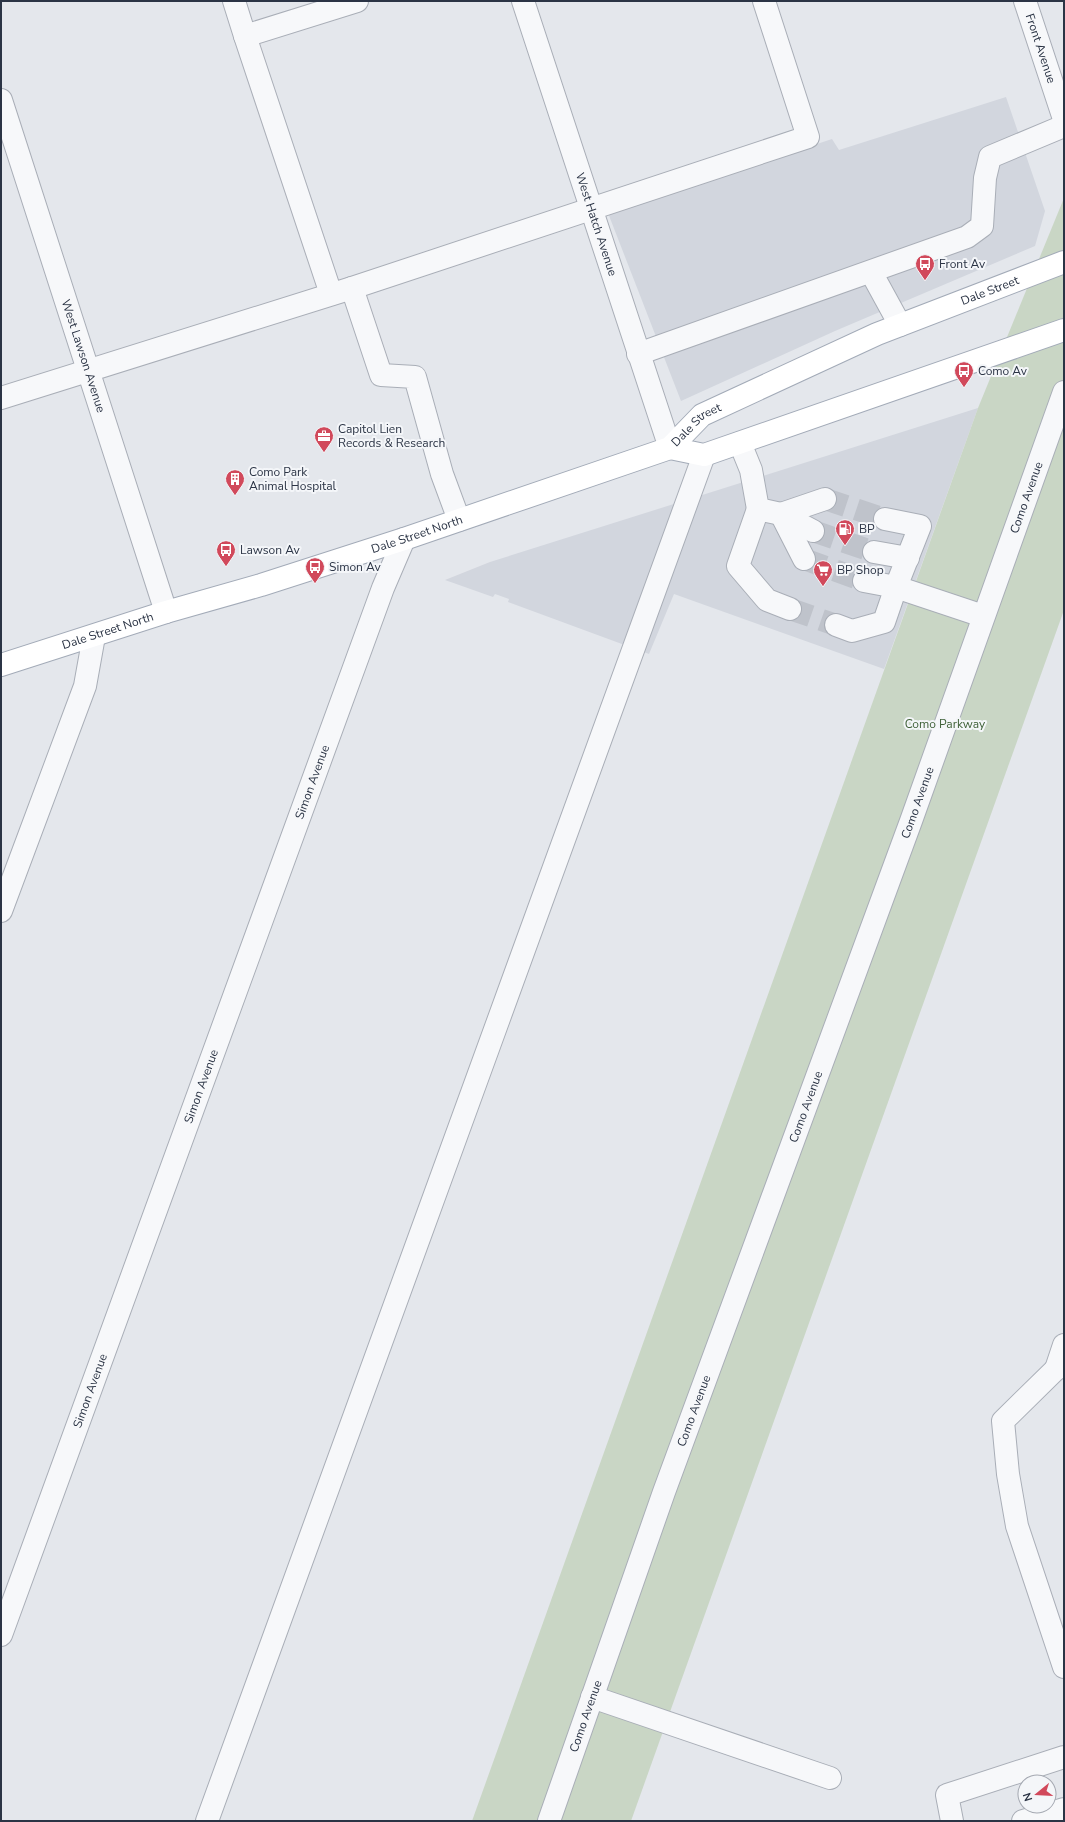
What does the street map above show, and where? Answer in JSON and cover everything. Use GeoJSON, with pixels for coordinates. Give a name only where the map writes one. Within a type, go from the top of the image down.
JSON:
{"type":"FeatureCollection","features":[{"type":"Feature","properties":{"kind":"main road","name":"Dale Street"},"geometry":{"type":"LineString","coordinates":[[670,448],[702,415],[900,325],[1064,262]]}},
{"type":"Feature","properties":{"kind":"main road"},"geometry":{"type":"LineString","coordinates":[[704,455],[1064,330]]}},
{"type":"Feature","properties":{"kind":"main road","name":"Dale Street"},"geometry":{"type":"LineString","coordinates":[[670,448],[704,455]]}},
{"type":"Feature","properties":{"kind":"main road","name":"Dale Street North"},"geometry":{"type":"LineString","coordinates":[[1,665],[166,612],[261,585],[404,539],[670,448]]}},
{"type":"Feature","properties":{"kind":"street"},"geometry":{"type":"LineString","coordinates":[[234,1],[331,294]]}},
{"type":"Feature","properties":{"kind":"street"},"geometry":{"type":"LineString","coordinates":[[246,36],[357,1]]}},
{"type":"Feature","properties":{"kind":"street","name":"West Hatch Avenue"},"geometry":{"type":"LineString","coordinates":[[523,1],[670,448]]}},
{"type":"Feature","properties":{"kind":"street"},"geometry":{"type":"LineString","coordinates":[[1,398],[88,372],[352,288],[808,137],[764,1]]}},
{"type":"Feature","properties":{"kind":"street","name":"Front Avenue"},"geometry":{"type":"LineString","coordinates":[[1024,1],[1064,119]]}},
{"type":"Feature","properties":{"kind":"street","name":"West Lawson Avenue"},"geometry":{"type":"LineString","coordinates":[[1,100],[6,134],[88,372],[166,612]]}},
{"type":"Feature","properties":{"kind":"street"},"geometry":{"type":"LineString","coordinates":[[638,354],[966,237],[982,226],[985,178],[990,157],[1064,126]]}},
{"type":"Feature","properties":{"kind":"street"},"geometry":{"type":"LineString","coordinates":[[871,272],[900,325]]}},
{"type":"Feature","properties":{"kind":"street"},"geometry":{"type":"LineString","coordinates":[[352,288],[381,375],[415,377],[442,474],[459,520]]}},
{"type":"Feature","properties":{"kind":"street","name":"Como Avenue"},"geometry":{"type":"LineString","coordinates":[[549,1821],[666,1485],[911,821],[1064,392]]}},
{"type":"Feature","properties":{"kind":"street"},"geometry":{"type":"LineString","coordinates":[[740,443],[751,470],[758,509],[738,566],[767,600],[790,609]]}},
{"type":"Feature","properties":{"kind":"street"},"geometry":{"type":"LineString","coordinates":[[207,1821],[704,455]]}},
{"type":"Feature","properties":{"kind":"street"},"geometry":{"type":"LineString","coordinates":[[781,514],[825,499]]}},
{"type":"Feature","properties":{"kind":"street"},"geometry":{"type":"LineString","coordinates":[[758,509],[781,514],[813,531]]}},
{"type":"Feature","properties":{"kind":"street"},"geometry":{"type":"LineString","coordinates":[[781,514],[804,559]]}},
{"type":"Feature","properties":{"kind":"street"},"geometry":{"type":"LineString","coordinates":[[836,625],[852,630],[884,622],[920,526],[885,519]]}},
{"type":"Feature","properties":{"kind":"street","name":"Simon Avenue"},"geometry":{"type":"LineString","coordinates":[[1,1636],[383,588],[404,539]]}},
{"type":"Feature","properties":{"kind":"street"},"geometry":{"type":"LineString","coordinates":[[874,552],[908,558]]}},
{"type":"Feature","properties":{"kind":"street"},"geometry":{"type":"LineString","coordinates":[[864,581],[896,587],[983,616]]}},
{"type":"Feature","properties":{"kind":"street"},"geometry":{"type":"LineString","coordinates":[[1,911],[85,686],[94,636]]}},
{"type":"Feature","properties":{"kind":"street"},"geometry":{"type":"LineString","coordinates":[[1064,1345],[1060,1368],[1003,1421],[1008,1474],[1017,1526],[1064,1667]]}},
{"type":"Feature","properties":{"kind":"street"},"geometry":{"type":"LineString","coordinates":[[592,1697],[830,1778]]}},
{"type":"Feature","properties":{"kind":"street"},"geometry":{"type":"LineString","coordinates":[[952,1821],[947,1795],[1064,1757]]}},
{"type":"Feature","properties":{"kind":"street"},"geometry":{"type":"LineString","coordinates":[[1023,1821],[1064,1809]]}},
{"type":"Feature","properties":{"kind":"shaded area"},"geometry":{"type":"Polygon","coordinates":[[[1006,97],[1045,211],[1035,246],[835,331],[681,401],[608,213],[832,139],[839,150],[1006,97]]]}},
{"type":"Feature","properties":{"kind":"shaded area"},"geometry":{"type":"Polygon","coordinates":[[[978,408],[884,669],[674,594],[649,654],[508,602],[509,599],[495,594],[493,597],[445,580],[490,562],[978,408]]]}},
{"type":"Feature","properties":{"kind":"green space","name":"Como Parkway"},"geometry":{"type":"Polygon","coordinates":[[[1064,198],[1064,610],[631,1821],[472,1821],[978,408],[1064,198]]]}},
{"type":"Feature","properties":{"kind":"tunnel"},"geometry":{"type":"LineString","coordinates":[[825,499],[885,519]]}},
{"type":"Feature","properties":{"kind":"tunnel"},"geometry":{"type":"LineString","coordinates":[[813,531],[874,552]]}},
{"type":"Feature","properties":{"kind":"tunnel"},"geometry":{"type":"LineString","coordinates":[[804,559],[864,581]]}},
{"type":"Feature","properties":{"kind":"tunnel"},"geometry":{"type":"LineString","coordinates":[[790,609],[836,625]]}},
{"type":"Feature","properties":{"kind":"place","name":"Front Av"},"geometry":{"type":"Point","coordinates":[925,281]}},
{"type":"Feature","properties":{"kind":"place","name":"Como Av"},"geometry":{"type":"Point","coordinates":[964,388]}},
{"type":"Feature","properties":{"kind":"place","name":"Capitol Lien Records & Research"},"geometry":{"type":"Point","coordinates":[324,453]}},
{"type":"Feature","properties":{"kind":"place","name":"Como Park Animal Hospital"},"geometry":{"type":"Point","coordinates":[235,496]}},
{"type":"Feature","properties":{"kind":"place","name":"BP"},"geometry":{"type":"Point","coordinates":[845,546]}},
{"type":"Feature","properties":{"kind":"place","name":"Lawson Av"},"geometry":{"type":"Point","coordinates":[226,567]}},
{"type":"Feature","properties":{"kind":"place","name":"Simon Av"},"geometry":{"type":"Point","coordinates":[315,584]}},
{"type":"Feature","properties":{"kind":"place","name":"BP Shop"},"geometry":{"type":"Point","coordinates":[823,587]}}]}
